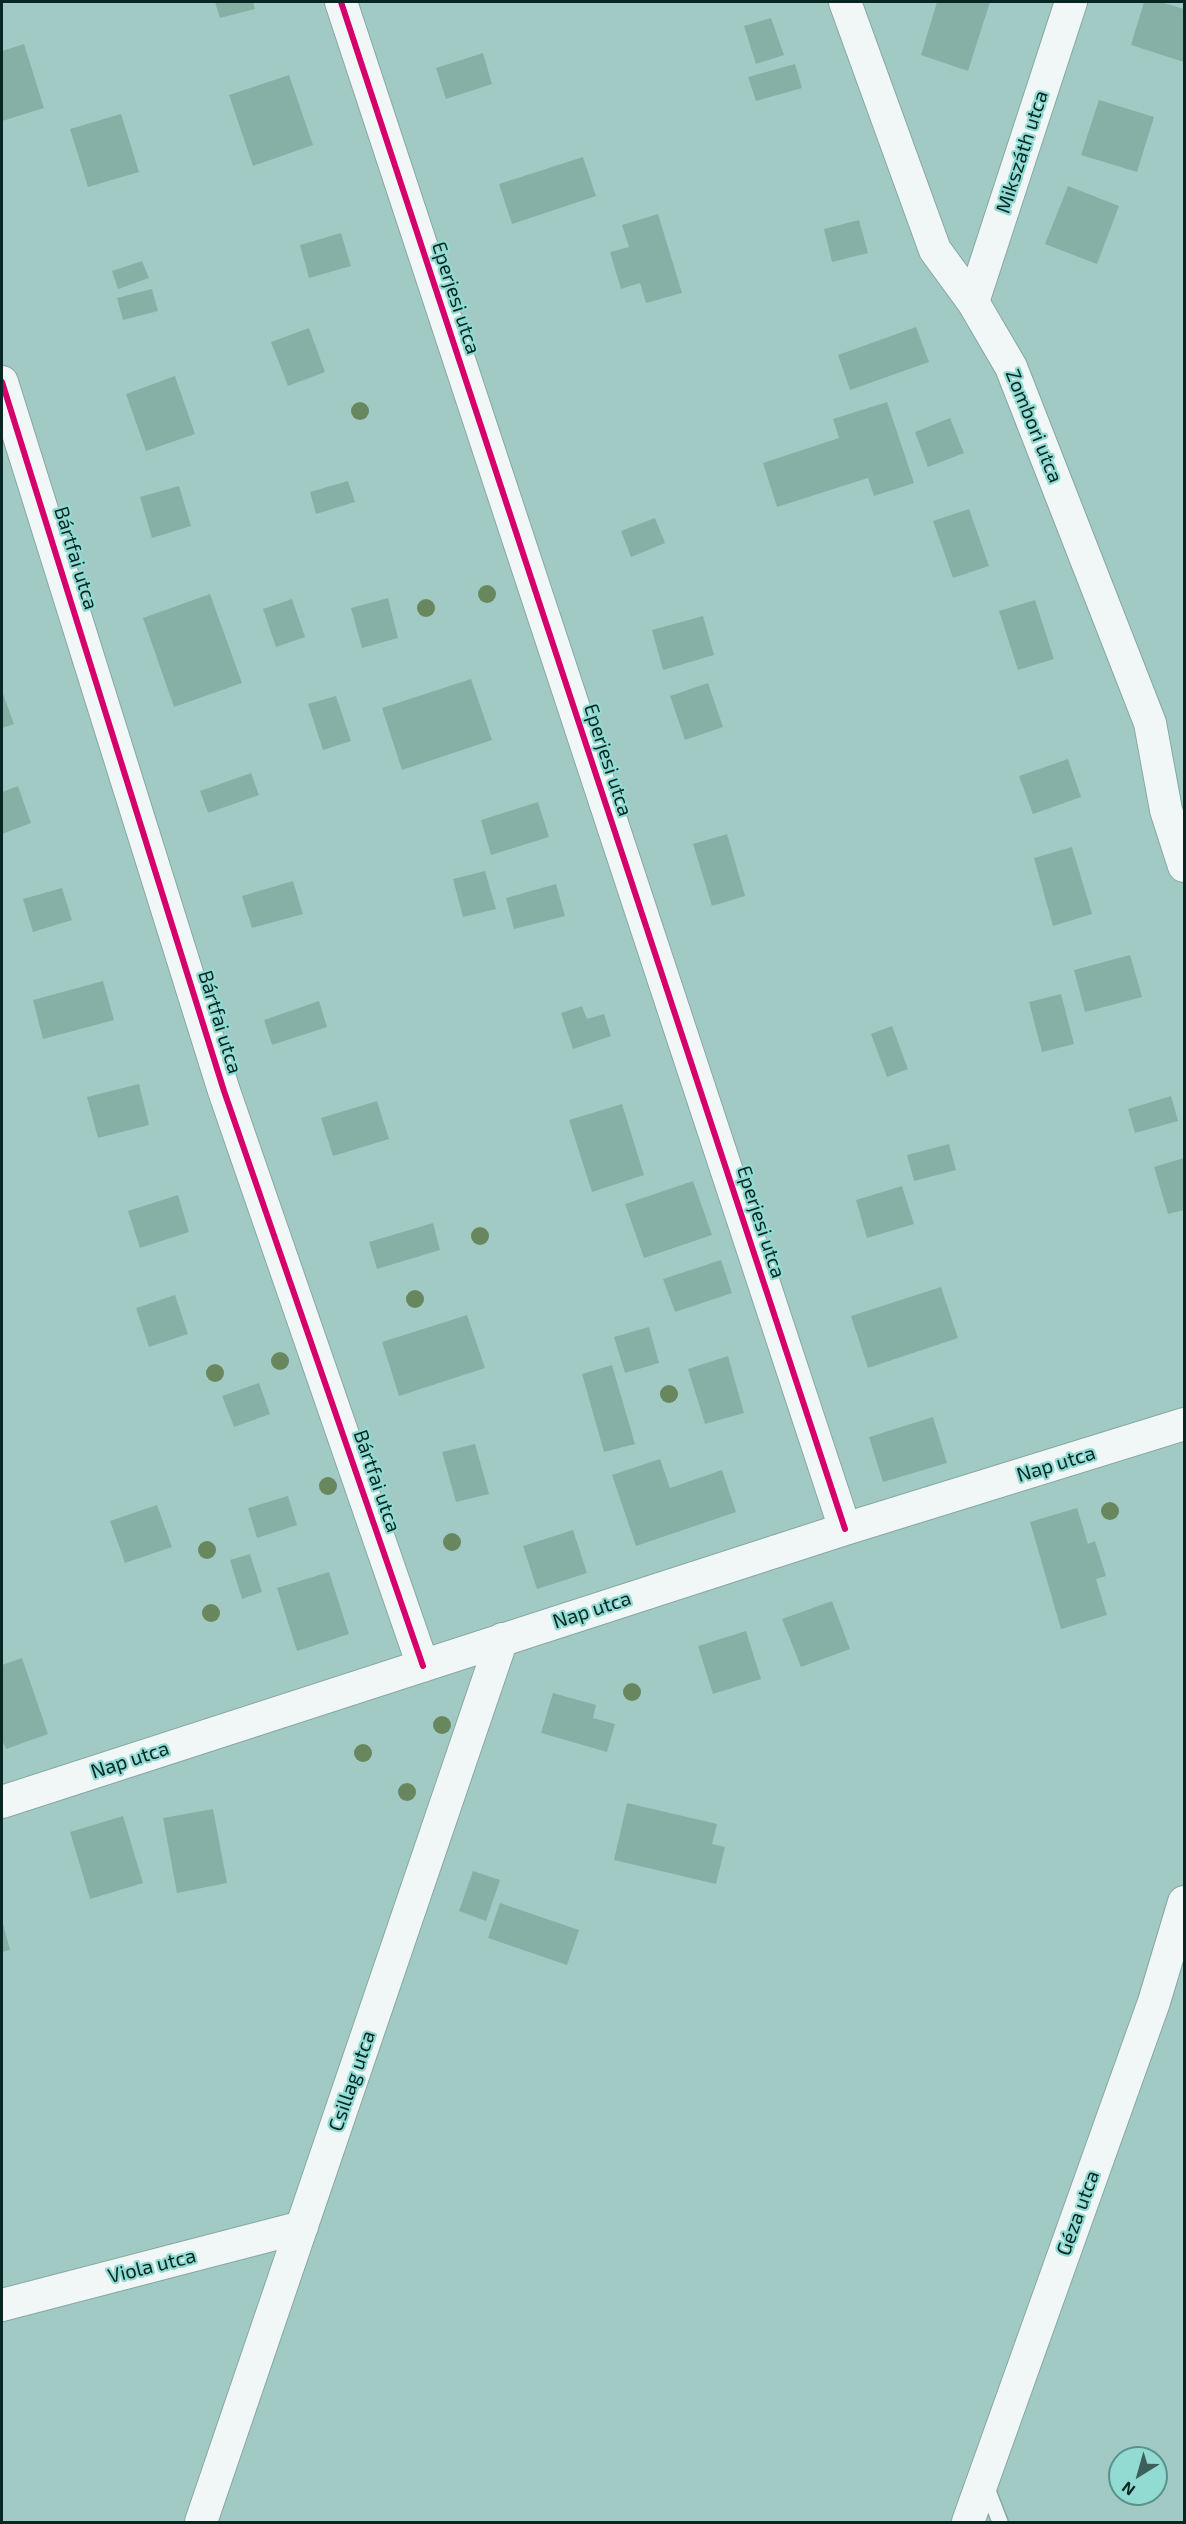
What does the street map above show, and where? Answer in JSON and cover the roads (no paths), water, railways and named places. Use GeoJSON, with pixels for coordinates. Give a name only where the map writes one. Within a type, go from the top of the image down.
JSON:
{"type":"FeatureCollection","features":[{"type":"Feature","properties":{"kind":"street","name":"Eperjesi utca"},"geometry":{"type":"LineString","coordinates":[[341,2],[845,1529]]}},
{"type":"Feature","properties":{"kind":"street","name":"Zombori utca"},"geometry":{"type":"LineString","coordinates":[[845,2],[935,250],[974,302],[1011,367],[1149,723],[1166,810],[1185,867]]}},
{"type":"Feature","properties":{"kind":"street","name":"Mikszáth utca"},"geometry":{"type":"LineString","coordinates":[[974,302],[1071,2]]}},
{"type":"Feature","properties":{"kind":"street","name":"Bártfai utca"},"geometry":{"type":"LineString","coordinates":[[2,382],[224,1090],[423,1666]]}},
{"type":"Feature","properties":{"kind":"street","name":"Nap utca"},"geometry":{"type":"LineString","coordinates":[[2,1802],[845,1529],[1185,1424]]}},
{"type":"Feature","properties":{"kind":"street","name":"Csillag utca"},"geometry":{"type":"LineString","coordinates":[[201,2523],[502,1639]]}},
{"type":"Feature","properties":{"kind":"street","name":"Géza utca"},"geometry":{"type":"LineString","coordinates":[[968,2523],[1154,2001],[1185,1902]]}},
{"type":"Feature","properties":{"kind":"street","name":"Viola utca"},"geometry":{"type":"LineString","coordinates":[[2,2305],[302,2228]]}},
{"type":"Feature","properties":{"kind":"lane"},"geometry":{"type":"LineString","coordinates":[[983,2477],[1000,2523]]}}]}
